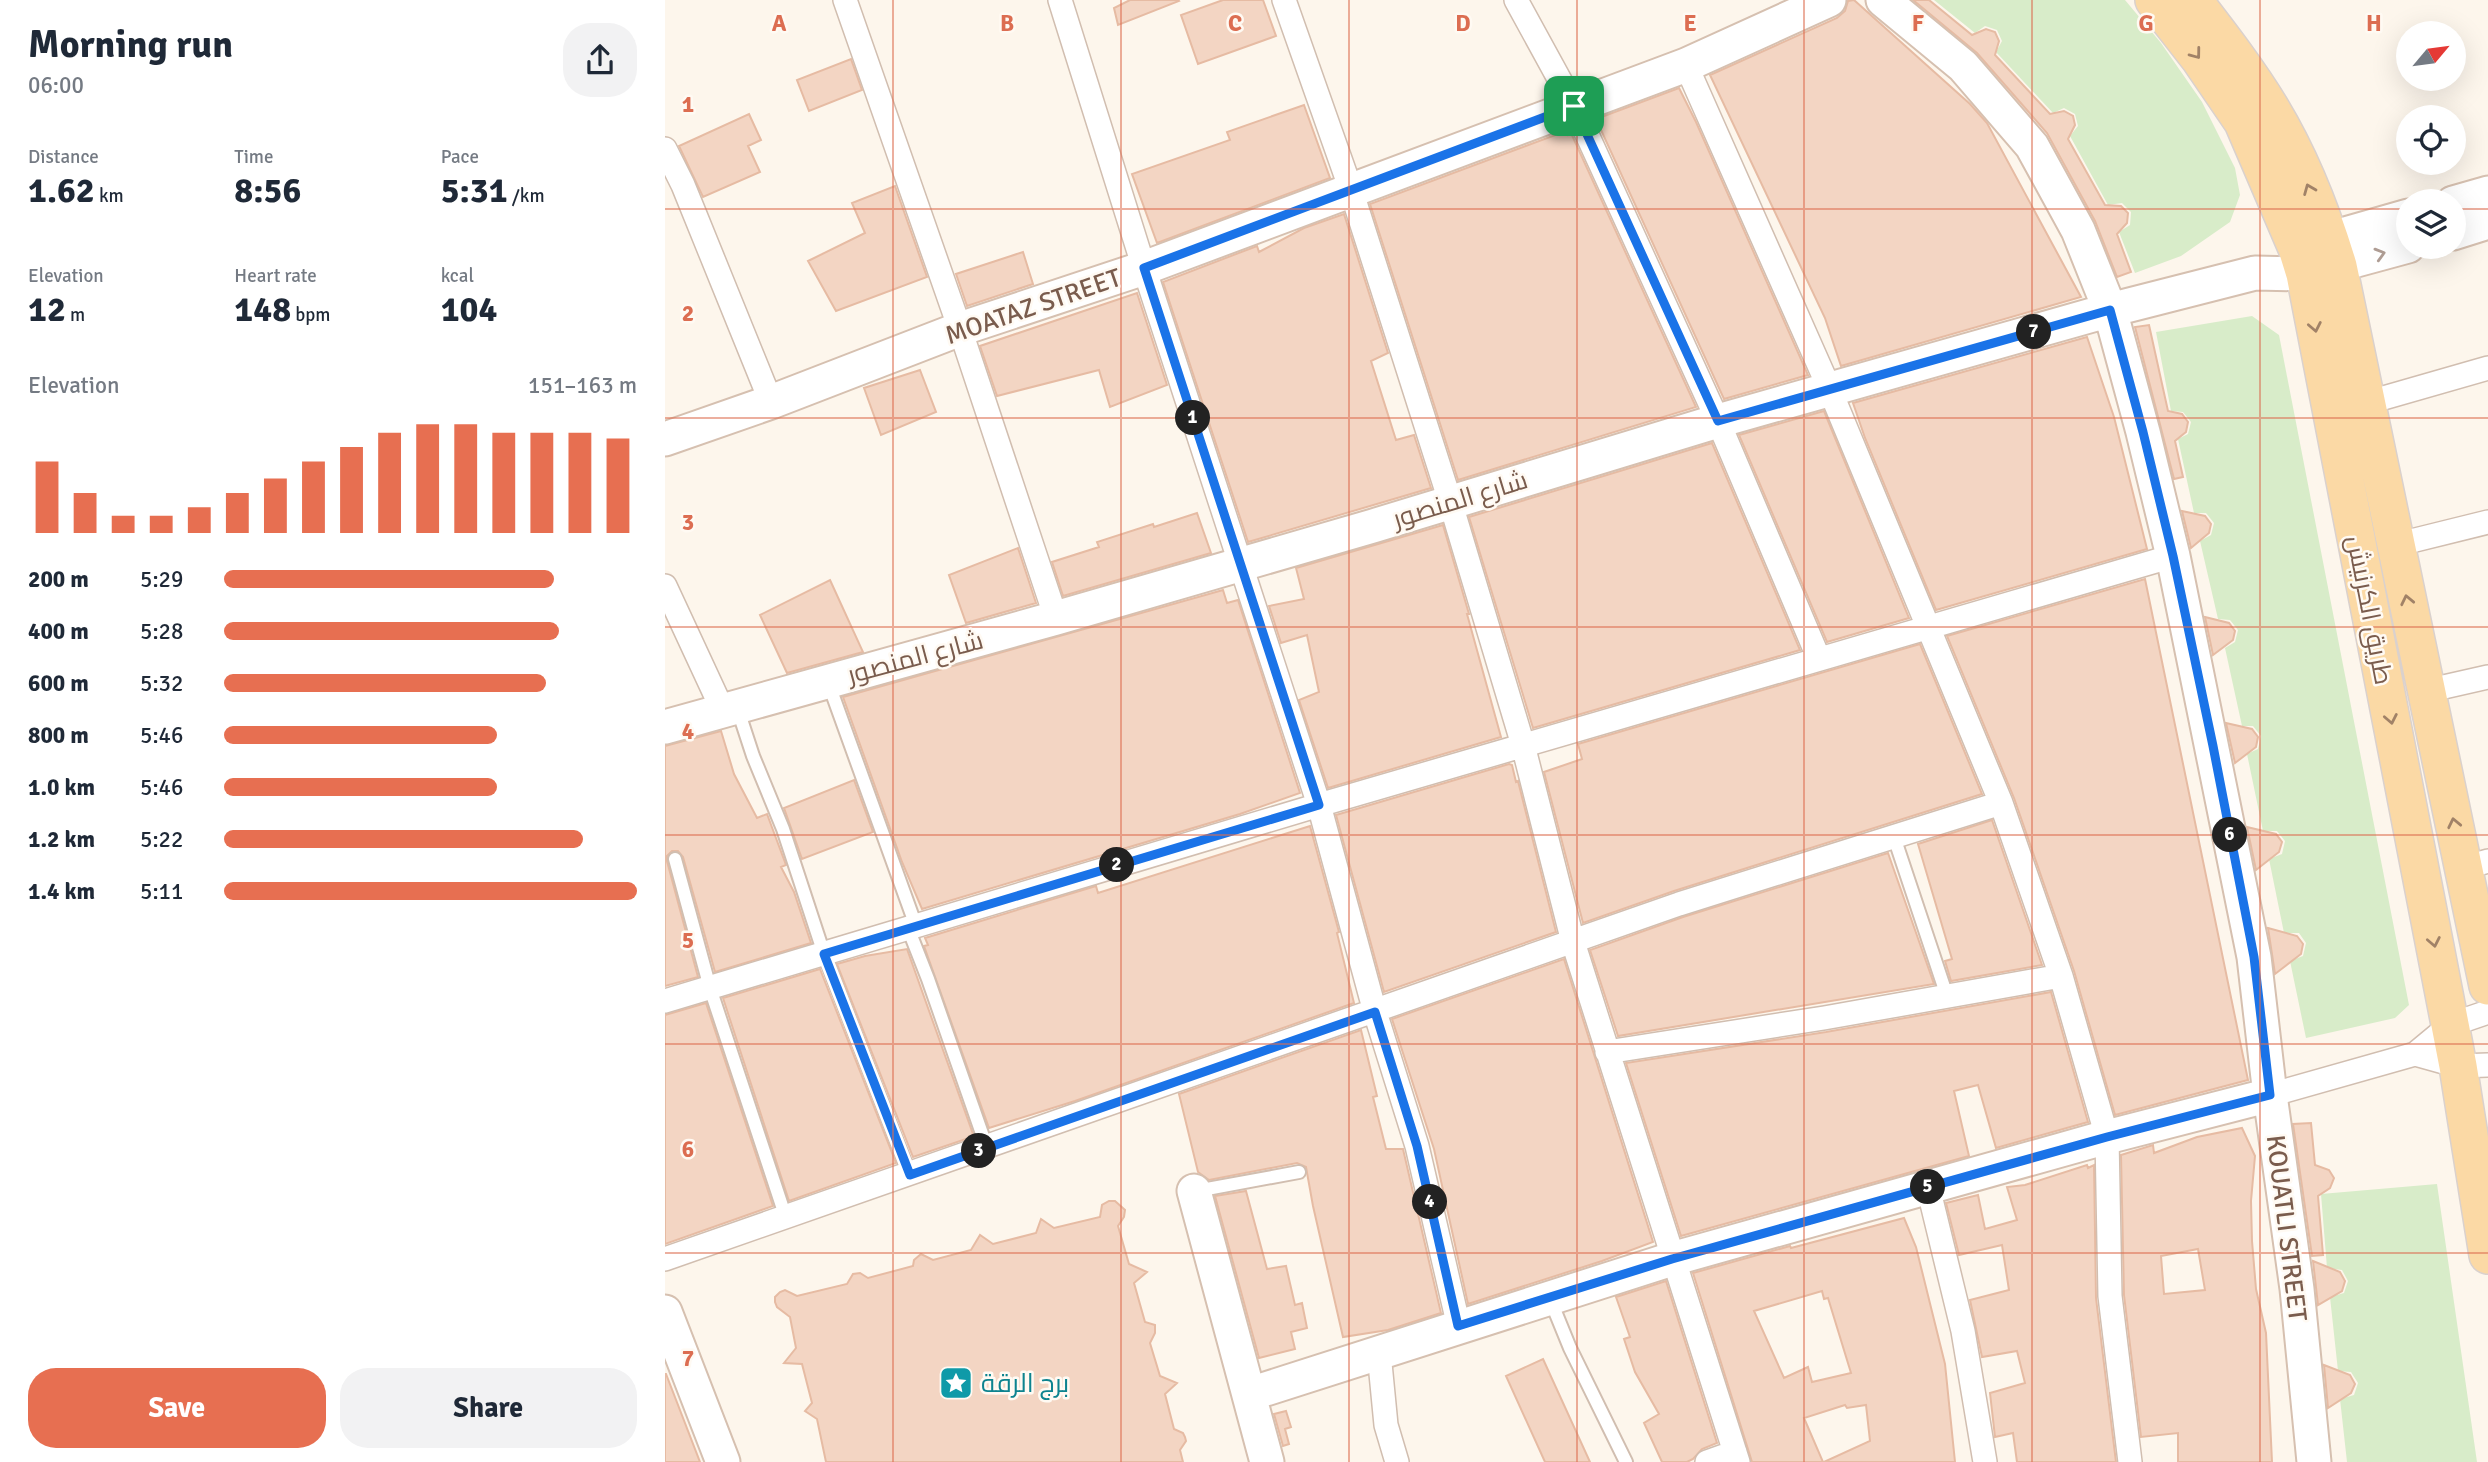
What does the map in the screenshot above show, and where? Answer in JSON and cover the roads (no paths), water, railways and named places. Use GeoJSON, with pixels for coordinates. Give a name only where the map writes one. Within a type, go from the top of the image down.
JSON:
{"type":"FeatureCollection","features":[{"type":"Feature","properties":{"kind":"main road","name":"طريق الكرنيش"},"geometry":{"type":"LineString","coordinates":[[2154,0],[2243,122],[2317,257],[2366,403],[2426,691],[2476,864],[2488,986]]}},
{"type":"Feature","properties":{"kind":"main road","name":"طريق الكرنيش"},"geometry":{"type":"LineString","coordinates":[[2193,0],[2271,110],[2304,174],[2450,1026],[2473,1065],[2488,1255]]}},
{"type":"Feature","properties":{"kind":"street"},"geometry":{"type":"LineString","coordinates":[[845,0],[960,329],[1056,618]]}},
{"type":"Feature","properties":{"kind":"street"},"geometry":{"type":"LineString","coordinates":[[1060,0],[1144,268],[1319,805],[1375,1012],[1417,1146],[1458,1326]]}},
{"type":"Feature","properties":{"kind":"street"},"geometry":{"type":"LineString","coordinates":[[1284,0],[1351,190],[1450,501],[1523,745],[1573,942],[1737,1457],[1707,1462]]}},
{"type":"Feature","properties":{"kind":"street"},"geometry":{"type":"LineString","coordinates":[[1516,0],[1574,106],[1718,421],[1819,659]]}},
{"type":"Feature","properties":{"kind":"street","name":"MOATAZ STREET"},"geometry":{"type":"LineString","coordinates":[[665,439],[771,402],[960,329],[1144,268],[1686,65],[1829,0]]}},
{"type":"Feature","properties":{"kind":"street","name":"KOUATLI STREET"},"geometry":{"type":"LineString","coordinates":[[1883,0],[1963,66],[2032,146],[2078,230],[2110,310],[2173,556],[2254,957],[2297,1289],[2314,1462]]}},
{"type":"Feature","properties":{"kind":"street"},"geometry":{"type":"LineString","coordinates":[[1686,65],[1830,390],[2001,803],[2061,976],[2107,1137],[2110,1296],[2130,1462]]}},
{"type":"Feature","properties":{"kind":"street"},"geometry":{"type":"LineString","coordinates":[[665,149],[683,186],[771,402]]}},
{"type":"Feature","properties":{"kind":"street"},"geometry":{"type":"LineString","coordinates":[[2466,199],[2488,193]]}},
{"type":"Feature","properties":{"kind":"street","name":"شارع المنصور"},"geometry":{"type":"LineString","coordinates":[[2317,257],[2396,221]]}},
{"type":"Feature","properties":{"kind":"street"},"geometry":{"type":"LineString","coordinates":[[2466,229],[2488,222]]}},
{"type":"Feature","properties":{"kind":"street","name":"شارع المنصور"},"geometry":{"type":"LineString","coordinates":[[665,727],[1056,618],[1373,526],[1718,421],[2110,310],[2317,257],[2396,247]]}},
{"type":"Feature","properties":{"kind":"street"},"geometry":{"type":"LineString","coordinates":[[2366,403],[2488,368]]}},
{"type":"Feature","properties":{"kind":"street"},"geometry":{"type":"LineString","coordinates":[[2396,545],[2488,522]]}},
{"type":"Feature","properties":{"kind":"street"},"geometry":{"type":"LineString","coordinates":[[665,1001],[1319,805],[2173,556]]}},
{"type":"Feature","properties":{"kind":"street"},"geometry":{"type":"LineString","coordinates":[[665,586],[730,709]]}},
{"type":"Feature","properties":{"kind":"street"},"geometry":{"type":"LineString","coordinates":[[2426,691],[2488,677]]}},
{"type":"Feature","properties":{"kind":"street"},"geometry":{"type":"LineString","coordinates":[[665,1259],[1679,904],[2001,803]]}},
{"type":"Feature","properties":{"kind":"street"},"geometry":{"type":"LineString","coordinates":[[1608,1052],[2061,976]]}},
{"type":"Feature","properties":{"kind":"street"},"geometry":{"type":"LineString","coordinates":[[1250,1394],[1672,1259],[2415,1054],[2450,1026],[2488,1012]]}},
{"type":"Feature","properties":{"kind":"street"},"geometry":{"type":"LineString","coordinates":[[2415,1054],[2473,1065]]}},
{"type":"Feature","properties":{"kind":"street"},"geometry":{"type":"LineString","coordinates":[[1928,1187],[1963,1331],[1985,1462]]}},
{"type":"Feature","properties":{"kind":"street"},"geometry":{"type":"LineString","coordinates":[[1194,1191],[1267,1462]]}},
{"type":"Feature","properties":{"kind":"street"},"geometry":{"type":"LineString","coordinates":[[665,1312],[723,1462]]}},
{"type":"Feature","properties":{"kind":"street"},"geometry":{"type":"LineString","coordinates":[[1379,1353],[1386,1425],[1397,1462]]}},
{"type":"Feature","properties":{"kind":"lane"},"geometry":{"type":"LineString","coordinates":[[828,681],[987,1148]]}},
{"type":"Feature","properties":{"kind":"lane"},"geometry":{"type":"LineString","coordinates":[[730,709],[783,829],[824,954],[910,1175]]}},
{"type":"Feature","properties":{"kind":"lane"},"geometry":{"type":"LineString","coordinates":[[1894,837],[1947,996]]}},
{"type":"Feature","properties":{"kind":"lane"},"geometry":{"type":"LineString","coordinates":[[675,859],[710,988],[786,1218]]}},
{"type":"Feature","properties":{"kind":"lane"},"geometry":{"type":"LineString","coordinates":[[1194,1191],[1299,1172]]}},
{"type":"Feature","properties":{"kind":"lane"},"geometry":{"type":"LineString","coordinates":[[1550,1298],[1570,1348],[1626,1462]]}},
{"type":"Feature","properties":{"kind":"place","name":"برج الرقة"},"geometry":{"type":"Point","coordinates":[956,1383]}}]}
